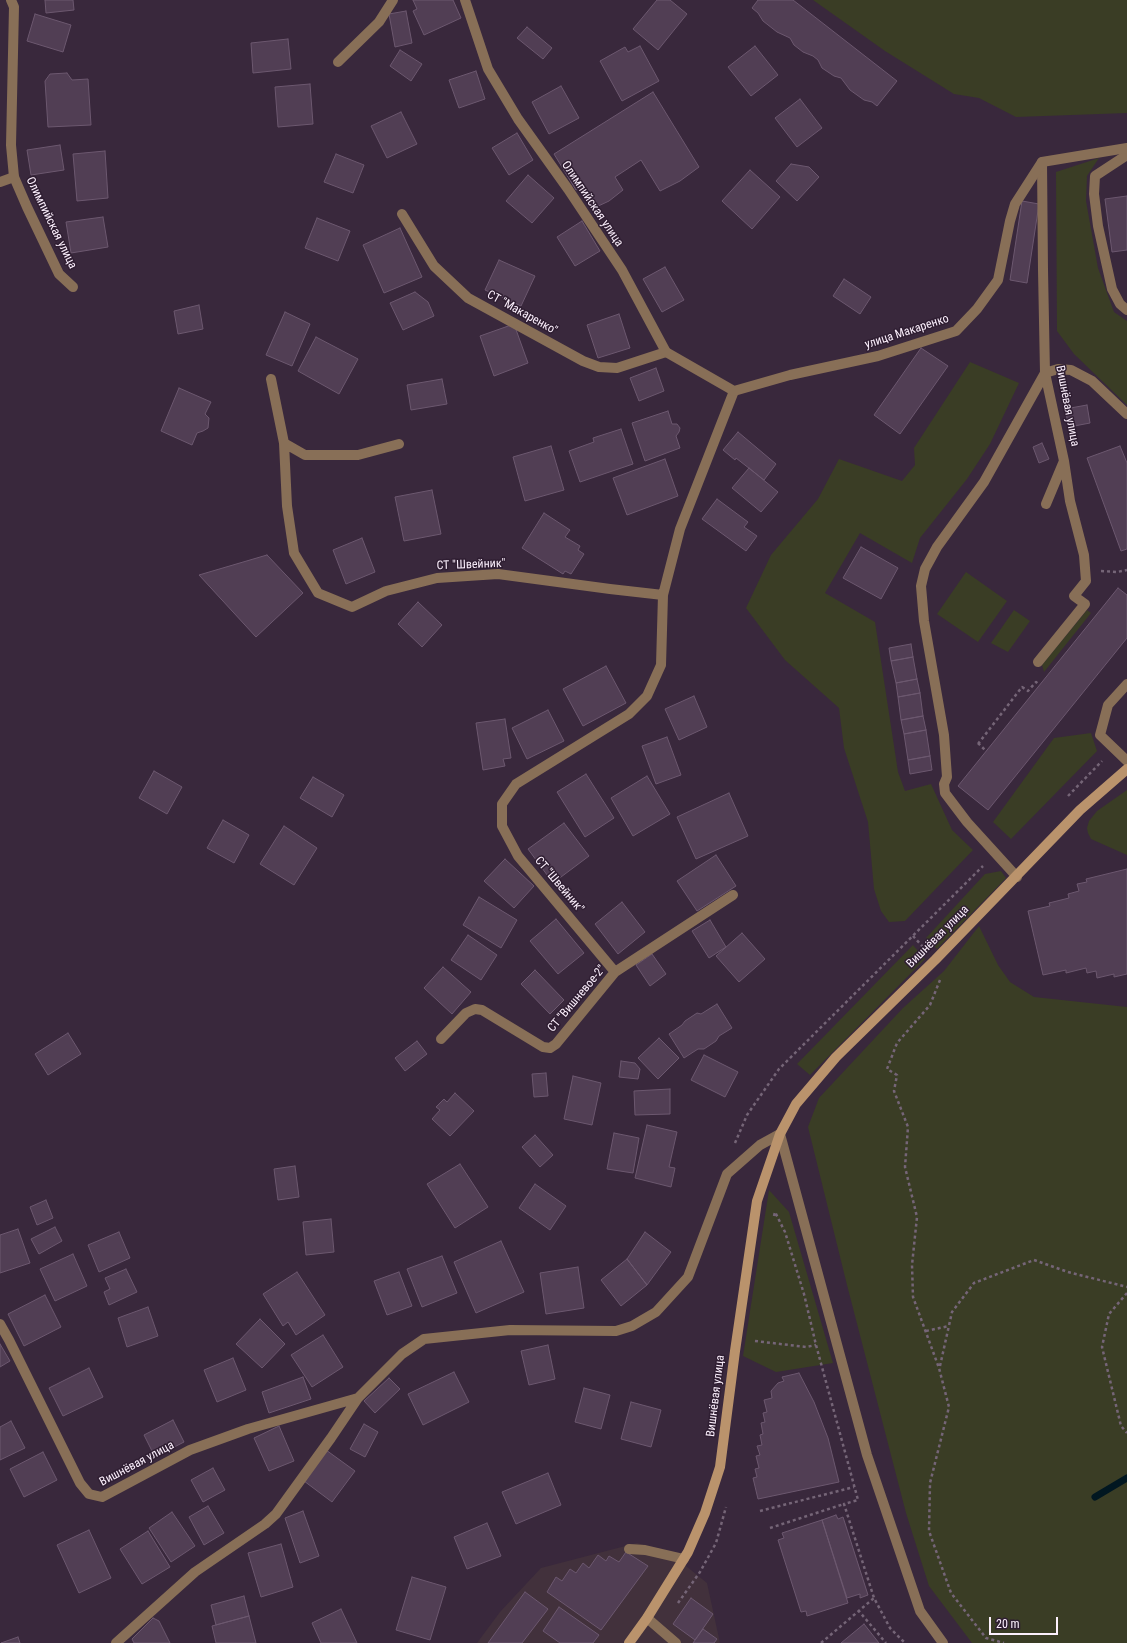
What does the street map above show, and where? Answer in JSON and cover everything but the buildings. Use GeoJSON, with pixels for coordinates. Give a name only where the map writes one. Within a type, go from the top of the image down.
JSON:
{"type":"FeatureCollection","features":[{"type":"Feature","properties":{"kind":"street","name":"Олимпийская улица"},"geometry":{"type":"LineString","coordinates":[[10,0],[14,7],[11,146],[14,177],[26,207],[59,274],[73,287]]}},
{"type":"Feature","properties":{"kind":"street"},"geometry":{"type":"LineString","coordinates":[[338,62],[379,22],[393,0]]}},
{"type":"Feature","properties":{"kind":"street","name":"Олимпийская улица"},"geometry":{"type":"LineString","coordinates":[[465,0],[488,69],[518,120],[568,189],[622,270],[666,352]]}},
{"type":"Feature","properties":{"kind":"street"},"geometry":{"type":"LineString","coordinates":[[1042,162],[1127,148]]}},
{"type":"Feature","properties":{"kind":"street"},"geometry":{"type":"LineString","coordinates":[[1127,155],[1095,176],[1094,194],[1098,226],[1112,289],[1120,304],[1127,310]]}},
{"type":"Feature","properties":{"kind":"street","name":"Вишнёвая улица"},"geometry":{"type":"LineString","coordinates":[[1038,662],[1085,604],[1074,596],[1086,581],[1084,555],[1070,501],[1064,461],[1045,373],[1042,162]]}},
{"type":"Feature","properties":{"kind":"street","name":"улица Макаренко"},"geometry":{"type":"LineString","coordinates":[[734,391],[790,375],[878,356],[956,330],[977,309],[998,280],[1015,204],[1042,162]]}},
{"type":"Feature","properties":{"kind":"street"},"geometry":{"type":"LineString","coordinates":[[0,182],[14,177]]}},
{"type":"Feature","properties":{"kind":"street","name":"СТ \"Макаренко\""},"geometry":{"type":"LineString","coordinates":[[402,214],[434,266],[468,298],[583,361],[599,367],[617,368],[666,352]]}},
{"type":"Feature","properties":{"kind":"street"},"geometry":{"type":"LineString","coordinates":[[666,352],[734,391]]}},
{"type":"Feature","properties":{"kind":"street"},"geometry":{"type":"LineString","coordinates":[[1017,877],[967,822],[945,793],[944,784],[947,777],[944,736],[924,621],[921,586],[925,569],[937,547],[984,482],[1045,373],[1058,369],[1071,370],[1092,381],[1127,414]]}},
{"type":"Feature","properties":{"kind":"street","name":"СТ \"Швейник\""},"geometry":{"type":"LineString","coordinates":[[271,379],[284,443],[287,506],[294,553],[318,593],[352,607],[386,591],[437,578],[498,574],[663,595]]}},
{"type":"Feature","properties":{"kind":"street","name":"СТ \"Швейник\""},"geometry":{"type":"LineString","coordinates":[[615,972],[518,856],[502,826],[502,804],[516,784],[629,714],[647,696],[661,665],[663,595],[680,529],[734,391]]}},
{"type":"Feature","properties":{"kind":"street"},"geometry":{"type":"LineString","coordinates":[[284,443],[305,454],[358,455],[399,444]]}},
{"type":"Feature","properties":{"kind":"street"},"geometry":{"type":"LineString","coordinates":[[1046,504],[1064,461]]}},
{"type":"Feature","properties":{"kind":"street"},"geometry":{"type":"LineString","coordinates":[[1127,684],[1108,705],[1100,735],[1127,761]]}},
{"type":"Feature","properties":{"kind":"street","name":"Вишнёвая улица"},"geometry":{"type":"LineString","coordinates":[[630,1643],[684,1559],[705,1513],[720,1467],[757,1200],[780,1134],[796,1104],[836,1057],[1017,877],[1080,810],[1127,769]]}},
{"type":"Feature","properties":{"kind":"street","name":"СТ \"Вишневое-2\""},"geometry":{"type":"LineString","coordinates":[[441,1039],[466,1013],[475,1009],[482,1010],[543,1047],[550,1048],[556,1044],[615,972],[733,895]]}},
{"type":"Feature","properties":{"kind":"street"},"geometry":{"type":"LineString","coordinates":[[116,1643],[196,1572],[265,1524],[276,1514],[358,1398],[402,1354],[424,1339],[510,1330],[616,1331],[632,1326],[656,1312],[688,1277],[727,1174],[760,1145],[780,1134],[867,1455],[920,1611],[943,1643]]}},
{"type":"Feature","properties":{"kind":"street","name":"Вишнёвая улица"},"geometry":{"type":"LineString","coordinates":[[0,1324],[80,1483],[89,1494],[102,1497],[190,1450],[248,1429],[358,1398]]}},
{"type":"Feature","properties":{"kind":"street"},"geometry":{"type":"LineString","coordinates":[[629,1549],[645,1550],[684,1559]]}},
{"type":"Feature","properties":{"kind":"street"},"geometry":{"type":"LineString","coordinates":[[647,1618],[676,1643]]}},
{"type":"Feature","properties":{"kind":"path"},"geometry":{"type":"LineString","coordinates":[[1085,570],[1117,572],[1127,570]]}},
{"type":"Feature","properties":{"kind":"path"},"geometry":{"type":"LineString","coordinates":[[986,750],[978,743],[1022,687],[1028,691],[1036,682],[1039,685]]}},
{"type":"Feature","properties":{"kind":"path"},"geometry":{"type":"LineString","coordinates":[[727,1174],[732,1150],[747,1115],[779,1069],[983,866]]}},
{"type":"Feature","properties":{"kind":"path"},"geometry":{"type":"LineString","coordinates":[[935,960],[944,971],[930,1005],[897,1043],[887,1069],[897,1075],[894,1091],[908,1127],[905,1167],[917,1217],[912,1265],[913,1297],[940,1368],[949,1407],[930,1483],[929,1531],[951,1593],[986,1638],[1004,1643]]}},
{"type":"Feature","properties":{"kind":"path"},"geometry":{"type":"LineString","coordinates":[[770,1528],[858,1500],[816,1345],[804,1294],[785,1232],[774,1212],[773,1220]]}},
{"type":"Feature","properties":{"kind":"path"},"geometry":{"type":"LineString","coordinates":[[940,1368],[952,1312],[974,1282],[1034,1260],[1068,1272],[1127,1287]]}},
{"type":"Feature","properties":{"kind":"path"},"geometry":{"type":"LineString","coordinates":[[1127,1293],[1109,1314],[1102,1347],[1121,1426],[1127,1433]]}},
{"type":"Feature","properties":{"kind":"path"},"geometry":{"type":"LineString","coordinates":[[926,1331],[949,1326]]}},
{"type":"Feature","properties":{"kind":"path"},"geometry":{"type":"LineString","coordinates":[[755,1341],[806,1347],[816,1345]]}},
{"type":"Feature","properties":{"kind":"path"},"geometry":{"type":"LineString","coordinates":[[760,1511],[854,1487]]}},
{"type":"Feature","properties":{"kind":"path"},"geometry":{"type":"LineString","coordinates":[[844,1504],[874,1598],[890,1628],[904,1643]]}},
{"type":"Feature","properties":{"kind":"path"},"geometry":{"type":"LineString","coordinates":[[821,1643],[858,1610],[874,1598]]}},
{"type":"Feature","properties":{"kind":"path"},"geometry":{"type":"LineString","coordinates":[[858,1610],[886,1643]]}},
{"type":"Feature","properties":{"kind":"shaded area"},"geometry":{"type":"Polygon","coordinates":[[[637,1543],[670,1553],[707,1583],[720,1643],[477,1643],[500,1612],[541,1568],[637,1543]]]}},
{"type":"Feature","properties":{"kind":"green space"},"geometry":{"type":"Polygon","coordinates":[[[813,0],[1127,0],[1127,113],[1016,117],[979,98],[954,94],[885,51],[813,0]]]}},
{"type":"Feature","properties":{"kind":"green space"},"geometry":{"type":"Polygon","coordinates":[[[1099,158],[1087,176],[1086,201],[1098,268],[1114,312],[1127,321],[1127,405],[1074,354],[1057,331],[1056,172],[1099,158]]]}},
{"type":"Feature","properties":{"kind":"green space"},"geometry":{"type":"Polygon","coordinates":[[[970,362],[1019,383],[990,444],[967,479],[920,538],[912,563],[860,533],[825,593],[875,622],[898,772],[905,791],[931,784],[952,830],[973,850],[905,921],[889,922],[881,911],[874,889],[868,822],[844,748],[839,708],[785,660],[746,608],[771,555],[818,499],[839,459],[902,481],[915,465],[914,448],[970,362]]]}},
{"type":"Feature","properties":{"kind":"green space"},"geometry":{"type":"Polygon","coordinates":[[[966,572],[1007,601],[978,642],[937,614],[966,572]]]}},
{"type":"Feature","properties":{"kind":"green space"},"geometry":{"type":"Polygon","coordinates":[[[1014,610],[1030,621],[1008,652],[991,643],[1014,610]]]}},
{"type":"Feature","properties":{"kind":"green space"},"geometry":{"type":"Polygon","coordinates":[[[1087,610],[1091,613],[1044,672],[1042,665],[1087,610]]]}},
{"type":"Feature","properties":{"kind":"green space"},"geometry":{"type":"Polygon","coordinates":[[[1091,733],[1097,751],[1011,839],[993,822],[1054,738],[1091,733]]]}},
{"type":"Feature","properties":{"kind":"green space"},"geometry":{"type":"Polygon","coordinates":[[[1127,790],[1127,855],[1091,839],[1087,828],[1089,821],[1097,811],[1127,790]]]}},
{"type":"Feature","properties":{"kind":"green space"},"geometry":{"type":"Polygon","coordinates":[[[1001,871],[1006,878],[937,949],[926,938],[985,874],[1001,871]]]}},
{"type":"Feature","properties":{"kind":"green space"},"geometry":{"type":"Polygon","coordinates":[[[979,926],[998,965],[1010,982],[1034,997],[1127,1007],[1127,1643],[972,1643],[929,1586],[906,1513],[808,1127],[819,1098],[903,1008],[944,971],[979,926]]]}},
{"type":"Feature","properties":{"kind":"green space"},"geometry":{"type":"Polygon","coordinates":[[[913,945],[925,959],[810,1075],[797,1064],[913,945]]]}},
{"type":"Feature","properties":{"kind":"green space"},"geometry":{"type":"Polygon","coordinates":[[[769,1190],[789,1212],[833,1363],[776,1372],[743,1356],[769,1190]]]}},
{"type":"Feature","properties":{"kind":"waterway"},"geometry":{"type":"LineString","coordinates":[[1095,1497],[1127,1478]]}}]}
